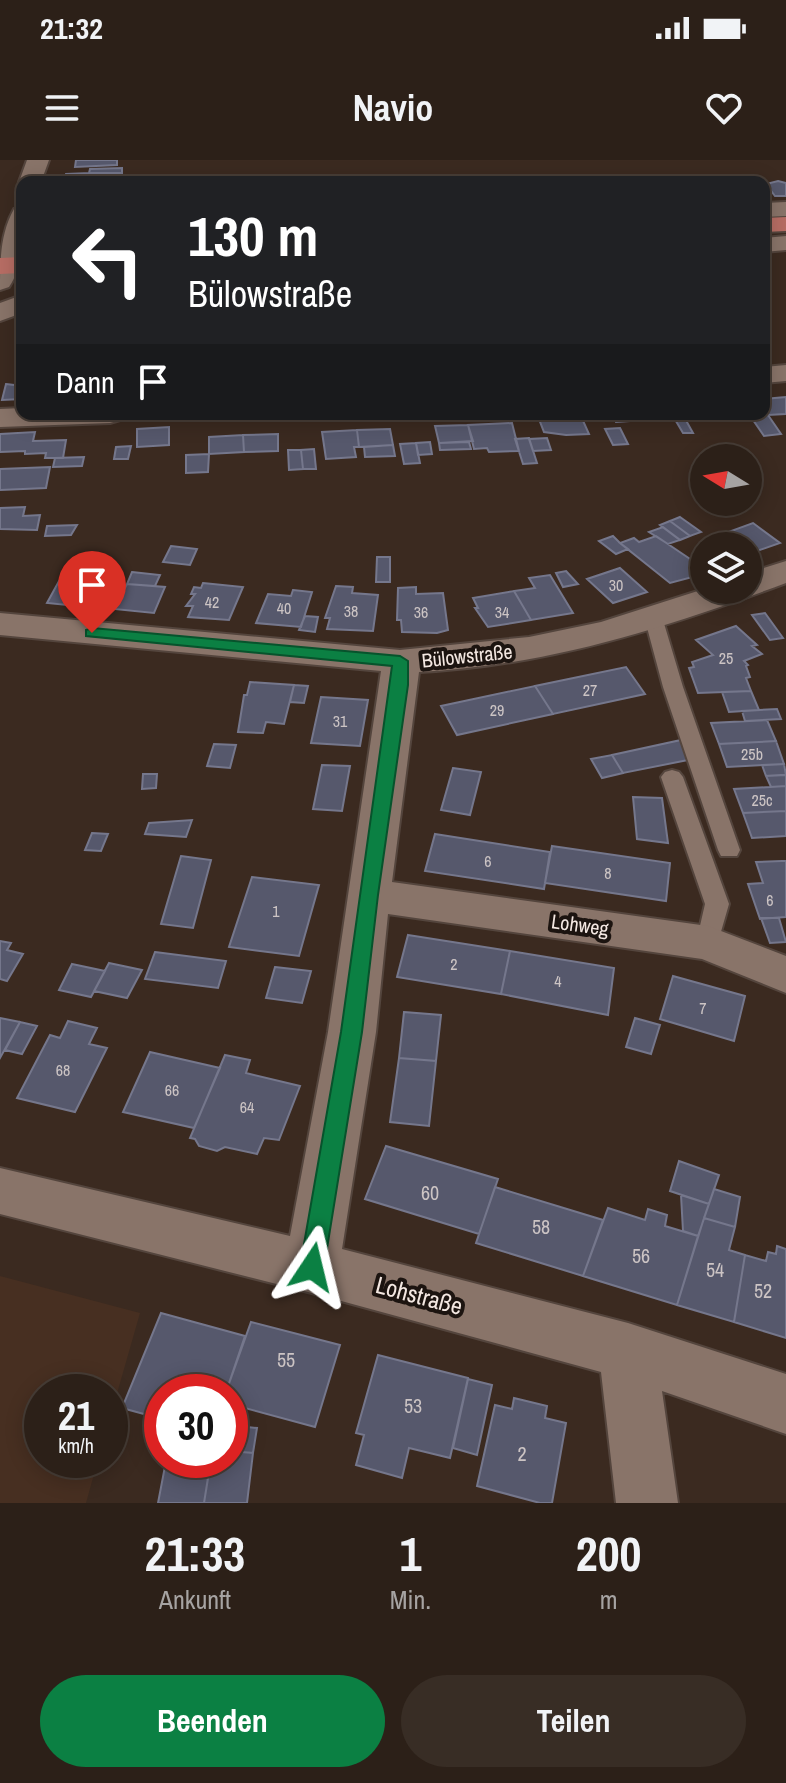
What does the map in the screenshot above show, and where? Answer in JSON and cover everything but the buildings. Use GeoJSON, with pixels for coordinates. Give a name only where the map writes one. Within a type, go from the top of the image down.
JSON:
{"type":"FeatureCollection","features":[{"type":"Feature","properties":{"kind":"street"},"geometry":{"type":"LineString","coordinates":[[7,270],[16,226]]}},
{"type":"Feature","properties":{"kind":"street"},"geometry":{"type":"LineString","coordinates":[[762,580],[786,571]]}},
{"type":"Feature","properties":{"kind":"street","name":"Bülowstraße"},"geometry":{"type":"LineString","coordinates":[[0,624],[400,661],[441,661],[560,645],[654,620],[697,604]]}},
{"type":"Feature","properties":{"kind":"street"},"geometry":{"type":"LineString","coordinates":[[312,1267],[352,1032],[368,895],[400,685],[400,661]]}},
{"type":"Feature","properties":{"kind":"street","name":"Lohweg"},"geometry":{"type":"LineString","coordinates":[[368,895],[708,943],[786,975]]}},
{"type":"Feature","properties":{"kind":"street","name":"Lohstraße"},"geometry":{"type":"LineString","coordinates":[[0,1191],[312,1267],[628,1351],[786,1404]]}},
{"type":"Feature","properties":{"kind":"street"},"geometry":{"type":"LineString","coordinates":[[628,1351],[647,1503]]}},
{"type":"Feature","properties":{"kind":"lane"},"geometry":{"type":"LineString","coordinates":[[654,620],[673,687],[729,850]]}},
{"type":"Feature","properties":{"kind":"lane"},"geometry":{"type":"LineString","coordinates":[[672,777],[717,904],[708,943]]}},
{"type":"Feature","properties":{"kind":"shaded area"},"geometry":{"type":"Polygon","coordinates":[[[0,1276],[140,1313],[123,1374],[24,1374],[24,1478],[93,1478],[86,1503],[0,1503],[0,1276]]]}},
{"type":"Feature","properties":{"kind":"route"},"geometry":{"type":"LineString","coordinates":[[92,633],[400,661],[400,685],[368,895],[352,1032],[312,1267]]}}]}
